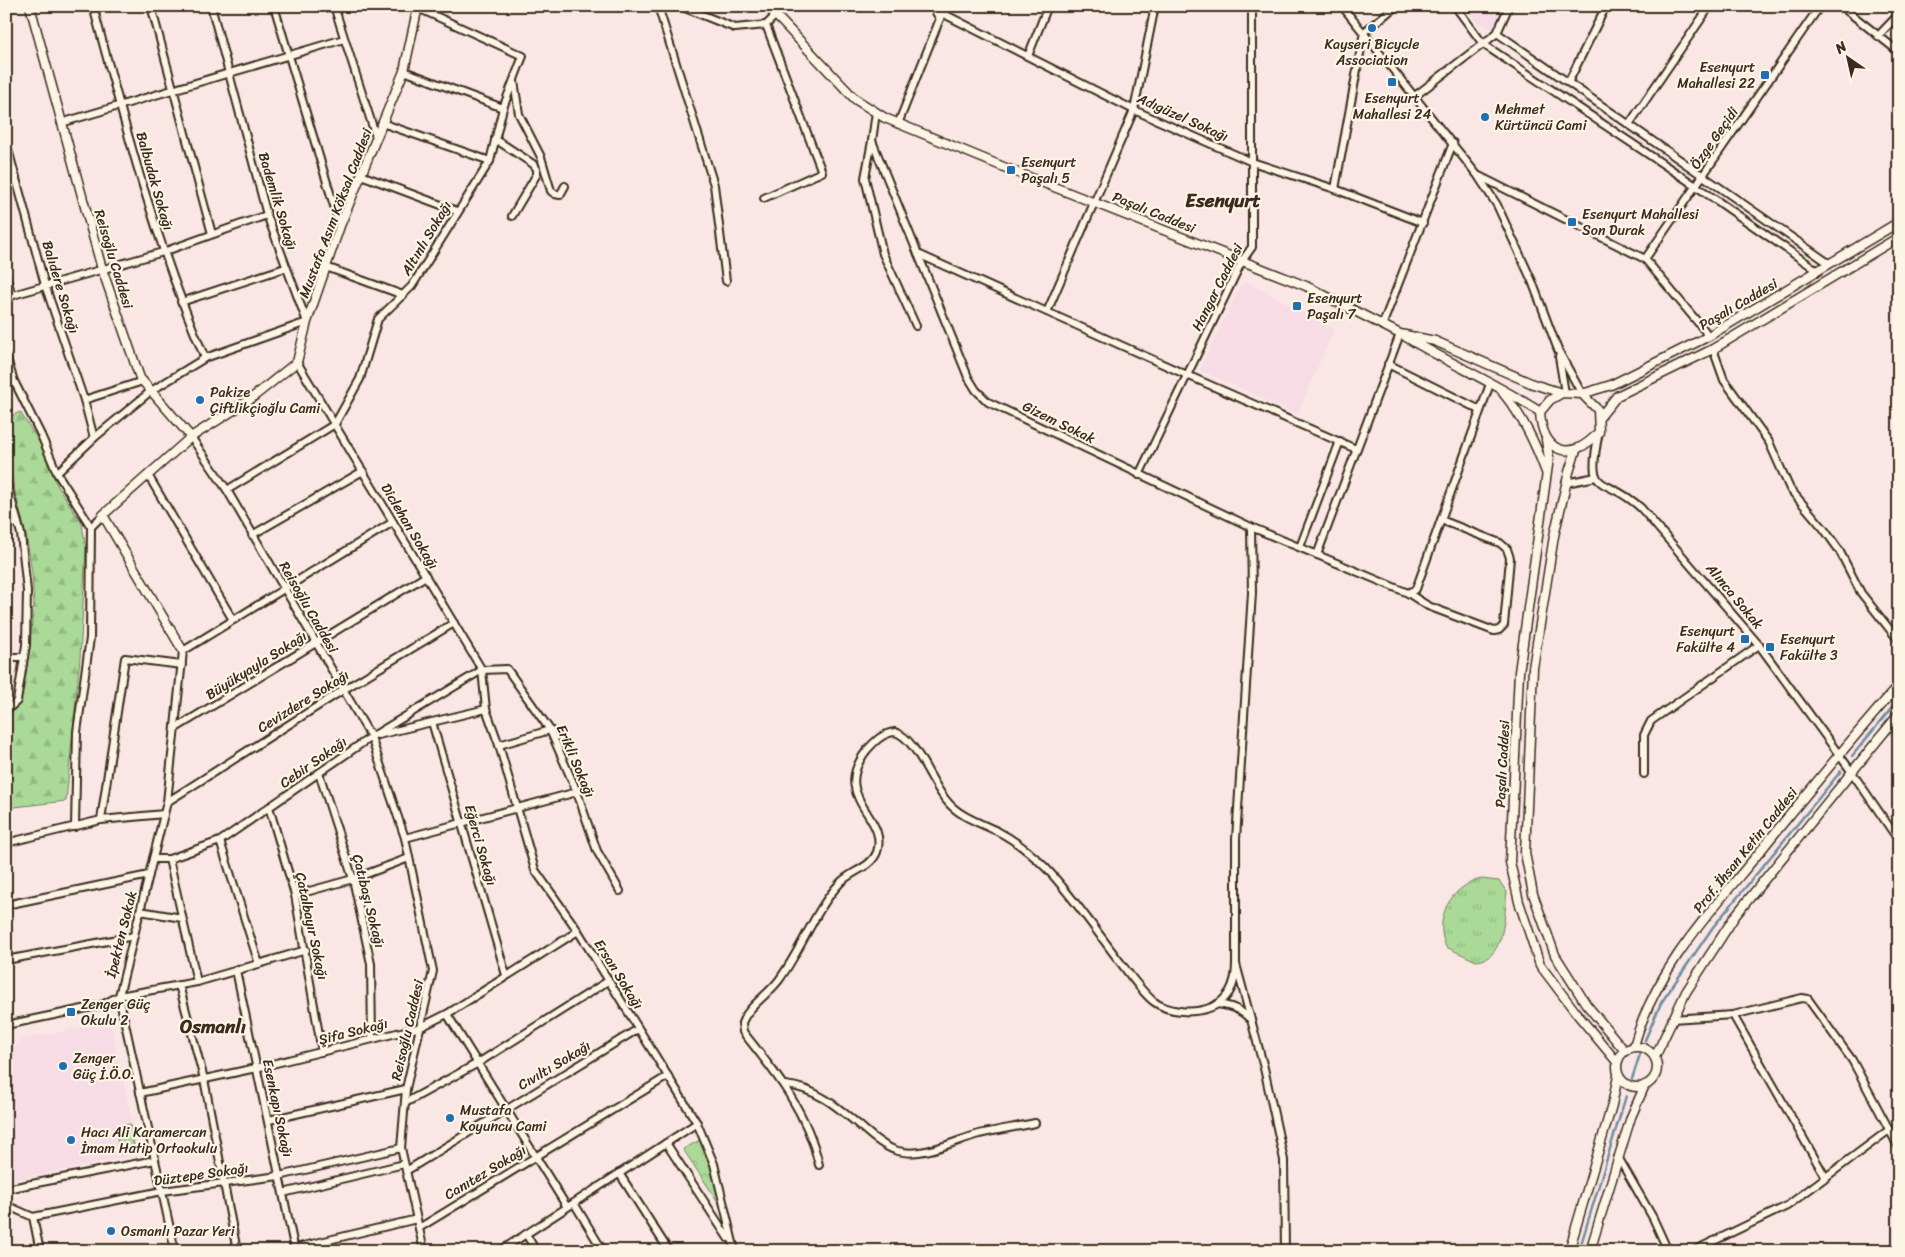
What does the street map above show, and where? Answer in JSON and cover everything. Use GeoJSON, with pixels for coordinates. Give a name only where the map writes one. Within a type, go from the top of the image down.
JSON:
{"type":"FeatureCollection","features":[{"type":"Feature","properties":{"kind":"street","name":"Reisoğlu Caddesi"},"geometry":{"type":"LineString","coordinates":[[30,6],[102,269],[143,381],[191,437],[226,490],[371,737],[405,838],[433,971],[406,1089],[401,1148],[424,1251]]}},
{"type":"Feature","properties":{"kind":"street","name":"Balbudak Sokağı"},"geometry":{"type":"LineString","coordinates":[[93,6],[163,252],[180,302],[205,358]]}},
{"type":"Feature","properties":{"kind":"street"},"geometry":{"type":"LineString","coordinates":[[152,6],[212,234]]}},
{"type":"Feature","properties":{"kind":"street","name":"Bademlik Sokağı"},"geometry":{"type":"LineString","coordinates":[[211,6],[267,215],[285,268],[307,322]]}},
{"type":"Feature","properties":{"kind":"street"},"geometry":{"type":"LineString","coordinates":[[274,6],[340,226]]}},
{"type":"Feature","properties":{"kind":"street"},"geometry":{"type":"LineString","coordinates":[[334,6],[376,137]]}},
{"type":"Feature","properties":{"kind":"street"},"geometry":{"type":"LineString","coordinates":[[658,6],[714,185],[726,281]]}},
{"type":"Feature","properties":{"kind":"street"},"geometry":{"type":"LineString","coordinates":[[680,6],[735,28],[766,24],[775,16]]}},
{"type":"Feature","properties":{"kind":"street","name":"Paşalı Caddesi"},"geometry":{"type":"LineString","coordinates":[[767,6],[855,99],[898,124],[1306,286],[1400,334],[1435,341],[1533,384],[1564,393]]}},
{"type":"Feature","properties":{"kind":"street"},"geometry":{"type":"LineString","coordinates":[[898,124],[942,13],[932,6]]}},
{"type":"Feature","properties":{"kind":"street"},"geometry":{"type":"LineString","coordinates":[[1028,56],[1048,6]]}},
{"type":"Feature","properties":{"kind":"street"},"geometry":{"type":"LineString","coordinates":[[1047,312],[1096,203],[1134,110],[1155,6]]}},
{"type":"Feature","properties":{"kind":"street","name":"Hangar Caddesi"},"geometry":{"type":"LineString","coordinates":[[1139,475],[1242,262],[1252,247],[1252,6]]}},
{"type":"Feature","properties":{"kind":"street"},"geometry":{"type":"LineString","coordinates":[[1342,6],[1453,143],[1497,205],[1532,280],[1558,350],[1582,394],[1593,403],[1600,417],[1593,464],[1596,477],[1566,483]]}},
{"type":"Feature","properties":{"kind":"street"},"geometry":{"type":"LineString","coordinates":[[1335,189],[1364,32],[1396,6]]}},
{"type":"Feature","properties":{"kind":"street"},"geometry":{"type":"LineString","coordinates":[[1455,6],[1483,44],[1696,186],[1814,268],[1816,273]]}},
{"type":"Feature","properties":{"kind":"street"},"geometry":{"type":"LineString","coordinates":[[1415,96],[1498,33],[1509,6]]}},
{"type":"Feature","properties":{"kind":"street"},"geometry":{"type":"LineString","coordinates":[[1569,81],[1606,6]]}},
{"type":"Feature","properties":{"kind":"street"},"geometry":{"type":"LineString","coordinates":[[1630,123],[1710,6]]}},
{"type":"Feature","properties":{"kind":"street","name":"Özge Geçidi"},"geometry":{"type":"LineString","coordinates":[[1645,259],[1820,6]]}},
{"type":"Feature","properties":{"kind":"street"},"geometry":{"type":"LineString","coordinates":[[1841,6],[1899,52]]}},
{"type":"Feature","properties":{"kind":"street","name":"Altınlı Sokağı"},"geometry":{"type":"LineString","coordinates":[[334,424],[360,379],[378,319],[412,286],[457,211],[490,161],[503,108],[523,56],[418,7]]}},
{"type":"Feature","properties":{"kind":"street","name":"Mustafa Asım Köksal Caddesi"},"geometry":{"type":"LineString","coordinates":[[297,362],[307,322],[340,226],[404,71],[418,7]]}},
{"type":"Feature","properties":{"kind":"street","name":"Adıgüzel Sokağı"},"geometry":{"type":"LineString","coordinates":[[942,13],[1134,110],[1252,162],[1335,189],[1424,223]]}},
{"type":"Feature","properties":{"kind":"street"},"geometry":{"type":"LineString","coordinates":[[1878,36],[1899,14]]}},
{"type":"Feature","properties":{"kind":"street"},"geometry":{"type":"LineString","coordinates":[[764,198],[822,172],[766,24]]}},
{"type":"Feature","properties":{"kind":"street"},"geometry":{"type":"LineString","coordinates":[[1498,33],[1630,123],[1830,264]]}},
{"type":"Feature","properties":{"kind":"street"},"geometry":{"type":"LineString","coordinates":[[62,123],[344,39]]}},
{"type":"Feature","properties":{"kind":"street"},"geometry":{"type":"LineString","coordinates":[[404,71],[503,108]]}},
{"type":"Feature","properties":{"kind":"street"},"geometry":{"type":"LineString","coordinates":[[514,80],[518,114],[541,157],[551,191],[560,195],[564,191],[565,186]]}},
{"type":"Feature","properties":{"kind":"street"},"geometry":{"type":"LineString","coordinates":[[876,112],[865,178],[883,254],[916,326]]}},
{"type":"Feature","properties":{"kind":"street"},"geometry":{"type":"LineString","coordinates":[[382,123],[490,161]]}},
{"type":"Feature","properties":{"kind":"street"},"geometry":{"type":"LineString","coordinates":[[495,139],[533,164],[537,170],[537,174],[512,216]]}},
{"type":"Feature","properties":{"kind":"street","name":"Gizem Sokak"},"geometry":{"type":"LineString","coordinates":[[872,140],[976,390],[988,402],[1251,527],[1408,593],[1428,606],[1494,631],[1499,630],[1504,625],[1510,558],[1507,549],[1500,543],[1441,520]]}},
{"type":"Feature","properties":{"kind":"street","name":"Balıdere Sokağı"},"geometry":{"type":"LineString","coordinates":[[6,142],[45,285],[84,400],[94,438]]}},
{"type":"Feature","properties":{"kind":"street"},"geometry":{"type":"LineString","coordinates":[[1382,326],[1424,223],[1453,143]]}},
{"type":"Feature","properties":{"kind":"street"},"geometry":{"type":"LineString","coordinates":[[361,175],[457,211]]}},
{"type":"Feature","properties":{"kind":"street"},"geometry":{"type":"LineString","coordinates":[[1478,176],[1645,259],[1706,334]]}},
{"type":"Feature","properties":{"kind":"street"},"geometry":{"type":"LineString","coordinates":[[6,190],[16,177]]}},
{"type":"Feature","properties":{"kind":"street"},"geometry":{"type":"LineString","coordinates":[[6,275],[9,296],[163,252],[267,215]]}},
{"type":"Feature","properties":{"kind":"street","name":"Paşalı Caddesi"},"geometry":{"type":"LineString","coordinates":[[1582,394],[1611,386],[1816,273],[1899,222]]}},
{"type":"Feature","properties":{"kind":"street","name":"Paşalı Caddesi"},"geometry":{"type":"LineString","coordinates":[[1600,417],[1617,396],[1713,349],[1899,237]]}},
{"type":"Feature","properties":{"kind":"street"},"geometry":{"type":"LineString","coordinates":[[918,254],[1356,449]]}},
{"type":"Feature","properties":{"kind":"street"},"geometry":{"type":"LineString","coordinates":[[180,302],[285,268]]}},
{"type":"Feature","properties":{"kind":"street"},"geometry":{"type":"LineString","coordinates":[[326,268],[403,294]]}},
{"type":"Feature","properties":{"kind":"street"},"geometry":{"type":"LineString","coordinates":[[57,473],[94,438],[151,391],[205,358],[307,322]]}},
{"type":"Feature","properties":{"kind":"street"},"geometry":{"type":"LineString","coordinates":[[1317,555],[1400,334],[1540,412]]}},
{"type":"Feature","properties":{"kind":"street"},"geometry":{"type":"LineString","coordinates":[[1713,349],[1724,380],[1769,442],[1790,489],[1824,529],[1838,550],[1861,593],[1899,641]]}},
{"type":"Feature","properties":{"kind":"street"},"geometry":{"type":"LineString","coordinates":[[1558,350],[1564,393]]}},
{"type":"Feature","properties":{"kind":"street"},"geometry":{"type":"LineString","coordinates":[[6,356],[14,381],[41,435],[57,473],[92,527],[90,638],[77,732],[75,827]]}},
{"type":"Feature","properties":{"kind":"street"},"geometry":{"type":"LineString","coordinates":[[92,527],[191,437],[248,401],[297,362]]}},
{"type":"Feature","properties":{"kind":"street","name":"Diclehan Sokağı"},"geometry":{"type":"LineString","coordinates":[[297,362],[482,670],[486,709]]}},
{"type":"Feature","properties":{"kind":"street"},"geometry":{"type":"LineString","coordinates":[[1388,364],[1480,410]]}},
{"type":"Feature","properties":{"kind":"street"},"geometry":{"type":"LineString","coordinates":[[84,400],[143,381]]}},
{"type":"Feature","properties":{"kind":"street"},"geometry":{"type":"LineString","coordinates":[[1408,593],[1416,589],[1490,384]]}},
{"type":"Feature","properties":{"kind":"street"},"geometry":{"type":"LineString","coordinates":[[1500,389],[1516,408],[1534,440],[1547,475]]}},
{"type":"Feature","properties":{"kind":"street"},"geometry":{"type":"LineString","coordinates":[[1582,394],[1564,393],[1550,400],[1540,412],[1541,426],[1546,440],[1558,450],[1573,452],[1590,443],[1599,432]]}},
{"type":"Feature","properties":{"kind":"street"},"geometry":{"type":"LineString","coordinates":[[226,490],[334,424]]}},
{"type":"Feature","properties":{"kind":"street","name":"Paşalı Caddesi"},"geometry":{"type":"LineString","coordinates":[[1546,440],[1549,458],[1519,672],[1510,862],[1519,902],[1540,965],[1617,1062]]}},
{"type":"Feature","properties":{"kind":"street"},"geometry":{"type":"LineString","coordinates":[[1300,548],[1340,441]]}},
{"type":"Feature","properties":{"kind":"street","name":"Paşalı Caddesi"},"geometry":{"type":"LineString","coordinates":[[1576,450],[1566,483],[1554,536],[1533,668],[1525,853],[1533,894],[1555,955],[1586,1004],[1624,1050]]}},
{"type":"Feature","properties":{"kind":"street"},"geometry":{"type":"LineString","coordinates":[[252,535],[363,471]]}},
{"type":"Feature","properties":{"kind":"street"},"geometry":{"type":"LineString","coordinates":[[148,475],[233,620]]}},
{"type":"Feature","properties":{"kind":"street","name":"Alınca Sokak"},"geometry":{"type":"LineString","coordinates":[[1596,477],[1604,486],[1631,499],[1641,508],[1759,645],[1838,755],[1852,771],[1899,841]]}},
{"type":"Feature","properties":{"kind":"street"},"geometry":{"type":"LineString","coordinates":[[6,480],[18,523],[27,591],[24,657],[17,701],[7,710]]}},
{"type":"Feature","properties":{"kind":"street"},"geometry":{"type":"LineString","coordinates":[[103,516],[183,651],[393,522]]}},
{"type":"Feature","properties":{"kind":"street"},"geometry":{"type":"LineString","coordinates":[[6,525],[18,523]]}},
{"type":"Feature","properties":{"kind":"street"},"geometry":{"type":"LineString","coordinates":[[820,1165],[812,1138],[785,1085],[743,1032],[742,1023],[754,1006],[771,991],[792,963],[825,900],[842,881],[869,863],[874,857],[878,842],[874,828],[856,792],[854,772],[860,759],[871,746],[889,732],[901,733],[908,738],[932,782],[947,803],[968,818],[999,832],[1027,851],[1047,869],[1134,981],[1154,1002],[1170,1009],[1185,1011],[1202,1010],[1217,1004],[1231,990],[1236,977],[1236,839],[1252,593],[1251,527]]}},
{"type":"Feature","properties":{"kind":"street","name":"Büyükyayla Sokağı"},"geometry":{"type":"LineString","coordinates":[[176,728],[426,576]]}},
{"type":"Feature","properties":{"kind":"street","name":"Cevizdere Sokağı"},"geometry":{"type":"LineString","coordinates":[[167,802],[343,690],[454,623]]}},
{"type":"Feature","properties":{"kind":"street"},"geometry":{"type":"LineString","coordinates":[[1644,774],[1644,735],[1651,721],[1759,645]]}},
{"type":"Feature","properties":{"kind":"street","name":"İpekten Sokak"},"geometry":{"type":"LineString","coordinates":[[175,1251],[119,996],[167,802],[183,651]]}},
{"type":"Feature","properties":{"kind":"street"},"geometry":{"type":"LineString","coordinates":[[6,656],[24,657]]}},
{"type":"Feature","properties":{"kind":"street"},"geometry":{"type":"LineString","coordinates":[[101,820],[125,658],[182,665]]}},
{"type":"Feature","properties":{"kind":"street","name":"Erikli Sokağı"},"geometry":{"type":"LineString","coordinates":[[482,670],[507,670],[550,730],[577,792],[597,851],[620,891]]}},
{"type":"Feature","properties":{"kind":"street","name":"Cebir Sokağı"},"geometry":{"type":"LineString","coordinates":[[153,859],[168,859],[220,841],[371,737],[482,670]]}},
{"type":"Feature","properties":{"kind":"street","name":"Prof. İhsan Ketin Caddesi"},"geometry":{"type":"LineString","coordinates":[[1634,1046],[1640,1024],[1653,992],[1693,934],[1838,755],[1899,685]]}},
{"type":"Feature","properties":{"kind":"street"},"geometry":{"type":"LineString","coordinates":[[371,737],[486,709]]}},
{"type":"Feature","properties":{"kind":"street","name":"Ersan Sokağı"},"geometry":{"type":"LineString","coordinates":[[486,709],[499,745],[535,870],[578,931],[697,1123],[714,1164],[735,1251]]}},
{"type":"Feature","properties":{"kind":"street"},"geometry":{"type":"LineString","coordinates":[[1655,1057],[1686,992],[1735,916],[1899,714]]}},
{"type":"Feature","properties":{"kind":"street","name":"Eğerci Sokağı"},"geometry":{"type":"LineString","coordinates":[[432,722],[506,975]]}},
{"type":"Feature","properties":{"kind":"street"},"geometry":{"type":"LineString","coordinates":[[499,745],[550,730]]}},
{"type":"Feature","properties":{"kind":"street","name":"Çatıbaşı Sokağı"},"geometry":{"type":"LineString","coordinates":[[319,773],[353,879],[371,964],[372,1039]]}},
{"type":"Feature","properties":{"kind":"street"},"geometry":{"type":"LineString","coordinates":[[405,838],[577,792]]}},
{"type":"Feature","properties":{"kind":"street","name":"Çatalbayır Sokağı"},"geometry":{"type":"LineString","coordinates":[[269,807],[295,895],[306,950],[322,1052]]}},
{"type":"Feature","properties":{"kind":"street"},"geometry":{"type":"LineString","coordinates":[[6,843],[101,820],[164,814]]}},
{"type":"Feature","properties":{"kind":"street"},"geometry":{"type":"LineString","coordinates":[[220,841],[259,964]]}},
{"type":"Feature","properties":{"kind":"street"},"geometry":{"type":"LineString","coordinates":[[295,895],[353,879],[409,858]]}},
{"type":"Feature","properties":{"kind":"street"},"geometry":{"type":"LineString","coordinates":[[168,859],[197,982]]}},
{"type":"Feature","properties":{"kind":"street"},"geometry":{"type":"LineString","coordinates":[[6,905],[149,876]]}},
{"type":"Feature","properties":{"kind":"street"},"geometry":{"type":"LineString","coordinates":[[140,911],[182,918]]}},
{"type":"Feature","properties":{"kind":"street","name":"Şifa Sokağı"},"geometry":{"type":"LineString","coordinates":[[140,1093],[256,1068],[421,1027],[447,1014],[578,931]]}},
{"type":"Feature","properties":{"kind":"street"},"geometry":{"type":"LineString","coordinates":[[6,960],[134,936]]}},
{"type":"Feature","properties":{"kind":"street"},"geometry":{"type":"LineString","coordinates":[[6,1025],[102,1005],[119,996],[197,982],[306,950]]}},
{"type":"Feature","properties":{"kind":"street"},"geometry":{"type":"LineString","coordinates":[[1236,964],[1275,1114],[1284,1160],[1285,1251]]}},
{"type":"Feature","properties":{"kind":"street","name":"Esenkapı Sokağı"},"geometry":{"type":"LineString","coordinates":[[236,970],[295,1250]]}},
{"type":"Feature","properties":{"kind":"street"},"geometry":{"type":"LineString","coordinates":[[405,1103],[478,1063],[608,981]]}},
{"type":"Feature","properties":{"kind":"street"},"geometry":{"type":"LineString","coordinates":[[179,985],[204,1079],[237,1251]]}},
{"type":"Feature","properties":{"kind":"street"},"geometry":{"type":"LineString","coordinates":[[1672,1019],[1733,1015],[1802,998],[1808,999],[1852,1060],[1899,1148]]}},
{"type":"Feature","properties":{"kind":"street"},"geometry":{"type":"LineString","coordinates":[[1217,1004],[1236,1008],[1251,1020]]}},
{"type":"Feature","properties":{"kind":"street"},"geometry":{"type":"LineString","coordinates":[[447,1014],[567,1207]]}},
{"type":"Feature","properties":{"kind":"street"},"geometry":{"type":"LineString","coordinates":[[1733,1015],[1826,1178]]}},
{"type":"Feature","properties":{"kind":"street","name":"Cıvıltı Sokağı"},"geometry":{"type":"LineString","coordinates":[[283,1193],[405,1167],[506,1109],[638,1029]]}},
{"type":"Feature","properties":{"kind":"street"},"geometry":{"type":"LineString","coordinates":[[1570,1251],[1612,1105],[1618,1076],[1617,1062],[1624,1050],[1640,1046],[1655,1057],[1657,1065],[1655,1073],[1645,1085],[1618,1157],[1590,1251]]}},
{"type":"Feature","properties":{"kind":"street","name":"Canıtez Sokağı"},"geometry":{"type":"LineString","coordinates":[[418,1228],[668,1076]]}},
{"type":"Feature","properties":{"kind":"street"},"geometry":{"type":"LineString","coordinates":[[1618,1076],[1624,1084],[1631,1088],[1645,1085]]}},
{"type":"Feature","properties":{"kind":"street"},"geometry":{"type":"LineString","coordinates":[[785,1085],[800,1086],[814,1092],[877,1140],[896,1151],[918,1152],[979,1134],[1035,1123]]}},
{"type":"Feature","properties":{"kind":"street"},"geometry":{"type":"LineString","coordinates":[[269,1120],[406,1089]]}},
{"type":"Feature","properties":{"kind":"street"},"geometry":{"type":"LineString","coordinates":[[500,1251],[697,1123]]}},
{"type":"Feature","properties":{"kind":"street"},"geometry":{"type":"LineString","coordinates":[[1693,1251],[1787,1206],[1889,1130]]}},
{"type":"Feature","properties":{"kind":"street"},"geometry":{"type":"LineString","coordinates":[[666,1143],[732,1243]]}},
{"type":"Feature","properties":{"kind":"street","name":"Düztepe Sokağı"},"geometry":{"type":"LineString","coordinates":[[34,1216],[162,1191],[279,1176],[401,1148]]}},
{"type":"Feature","properties":{"kind":"street"},"geometry":{"type":"LineString","coordinates":[[1618,1157],[1653,1218],[1668,1251]]}},
{"type":"Feature","properties":{"kind":"street"},"geometry":{"type":"LineString","coordinates":[[6,1189],[155,1160]]}},
{"type":"Feature","properties":{"kind":"street"},"geometry":{"type":"LineString","coordinates":[[619,1173],[669,1251]]}},
{"type":"Feature","properties":{"kind":"street"},"geometry":{"type":"LineString","coordinates":[[7,1203],[34,1216],[40,1251]]}},
{"type":"Feature","properties":{"kind":"street"},"geometry":{"type":"LineString","coordinates":[[574,1203],[604,1251]]}},
{"type":"Feature","properties":{"kind":"street"},"geometry":{"type":"LineString","coordinates":[[295,1250],[417,1219]]}},
{"type":"Feature","properties":{"kind":"street"},"geometry":{"type":"LineString","coordinates":[[526,1234],[536,1251]]}},
{"type":"Feature","properties":{"kind":"shaded area"},"geometry":{"type":"Polygon","coordinates":[[[1465,6],[1503,6],[1495,30],[1478,23],[1465,6]]]}},
{"type":"Feature","properties":{"kind":"shaded area"},"geometry":{"type":"Polygon","coordinates":[[[1248,283],[1334,329],[1297,414],[1200,370],[1240,286],[1248,283]]]}},
{"type":"Feature","properties":{"kind":"shaded area"},"geometry":{"type":"Polygon","coordinates":[[[105,1023],[111,1027],[139,1154],[10,1181],[6,1161],[6,1048],[22,1045],[21,1040],[105,1023]]]}},
{"type":"Feature","properties":{"kind":"green space"},"geometry":{"type":"Polygon","coordinates":[[[20,412],[40,443],[57,485],[82,524],[86,549],[80,658],[66,801],[6,808],[6,720],[19,698],[26,673],[34,605],[27,540],[6,454],[6,418],[20,412]]]}},
{"type":"Feature","properties":{"kind":"green space"},"geometry":{"type":"Polygon","coordinates":[[[1481,879],[1499,881],[1507,892],[1504,923],[1498,944],[1493,953],[1486,959],[1476,961],[1446,947],[1442,925],[1443,915],[1453,896],[1461,888],[1481,879]]]}},
{"type":"Feature","properties":{"kind":"green space"},"geometry":{"type":"Polygon","coordinates":[[[130,1124],[135,1151],[120,1154],[115,1127],[130,1124]]]}},
{"type":"Feature","properties":{"kind":"green space"},"geometry":{"type":"Polygon","coordinates":[[[700,1140],[704,1143],[728,1217],[683,1149],[700,1140]]]}},
{"type":"Feature","properties":{"kind":"waterway"},"geometry":{"type":"LineString","coordinates":[[1852,756],[1899,699]]}},
{"type":"Feature","properties":{"kind":"waterway"},"geometry":{"type":"LineString","coordinates":[[1645,1040],[1661,1003],[1713,927],[1841,771]]}},
{"type":"Feature","properties":{"kind":"waterway"},"geometry":{"type":"LineString","coordinates":[[1632,1079],[1641,1051]]}},
{"type":"Feature","properties":{"kind":"waterway"},"geometry":{"type":"LineString","coordinates":[[1579,1251],[1626,1096]]}},
{"type":"Feature","properties":{"kind":"place","name":"Kayseri Bicycle Association"},"geometry":{"type":"Point","coordinates":[1372,28]}},
{"type":"Feature","properties":{"kind":"place","name":"Esenyurt Mahallesi 22"},"geometry":{"type":"Point","coordinates":[1765,75]}},
{"type":"Feature","properties":{"kind":"place","name":"Esenyurt Mahallesi 24"},"geometry":{"type":"Point","coordinates":[1392,82]}},
{"type":"Feature","properties":{"kind":"place","name":"Mehmet Kürtüncü Cami"},"geometry":{"type":"Point","coordinates":[1485,117]}},
{"type":"Feature","properties":{"kind":"place","name":"Esenyurt Paşalı 5"},"geometry":{"type":"Point","coordinates":[1011,170]}},
{"type":"Feature","properties":{"kind":"place","name":"Esenyurt Mahallesi Son Durak"},"geometry":{"type":"Point","coordinates":[1572,222]}},
{"type":"Feature","properties":{"kind":"place","name":"Esenyurt Paşalı 7"},"geometry":{"type":"Point","coordinates":[1297,306]}},
{"type":"Feature","properties":{"kind":"place","name":"Pakize Çiftlikçioğlu Cami"},"geometry":{"type":"Point","coordinates":[200,400]}},
{"type":"Feature","properties":{"kind":"place","name":"Esenyurt Fakülte 4"},"geometry":{"type":"Point","coordinates":[1745,639]}},
{"type":"Feature","properties":{"kind":"place","name":"Esenyurt Fakülte 3"},"geometry":{"type":"Point","coordinates":[1770,647]}},
{"type":"Feature","properties":{"kind":"place","name":"Zenger Güç Okulu 2"},"geometry":{"type":"Point","coordinates":[71,1012]}},
{"type":"Feature","properties":{"kind":"place","name":"Zenger Güç İ.Ö.O."},"geometry":{"type":"Point","coordinates":[63,1066]}},
{"type":"Feature","properties":{"kind":"place","name":"Mustafa Koyuncu Cami"},"geometry":{"type":"Point","coordinates":[450,1118]}},
{"type":"Feature","properties":{"kind":"place","name":"Hacı Ali Karamercan İmam Hatip Ortaokulu"},"geometry":{"type":"Point","coordinates":[71,1140]}},
{"type":"Feature","properties":{"kind":"place","name":"Osmanlı Pazar Yeri"},"geometry":{"type":"Point","coordinates":[111,1231]}},
{"type":"Feature","properties":{"kind":"district","name":"Esenyurt"},"geometry":{"type":"Point","coordinates":[1223,200]}},
{"type":"Feature","properties":{"kind":"district","name":"Osmanlı"},"geometry":{"type":"Point","coordinates":[213,1026]}}]}
